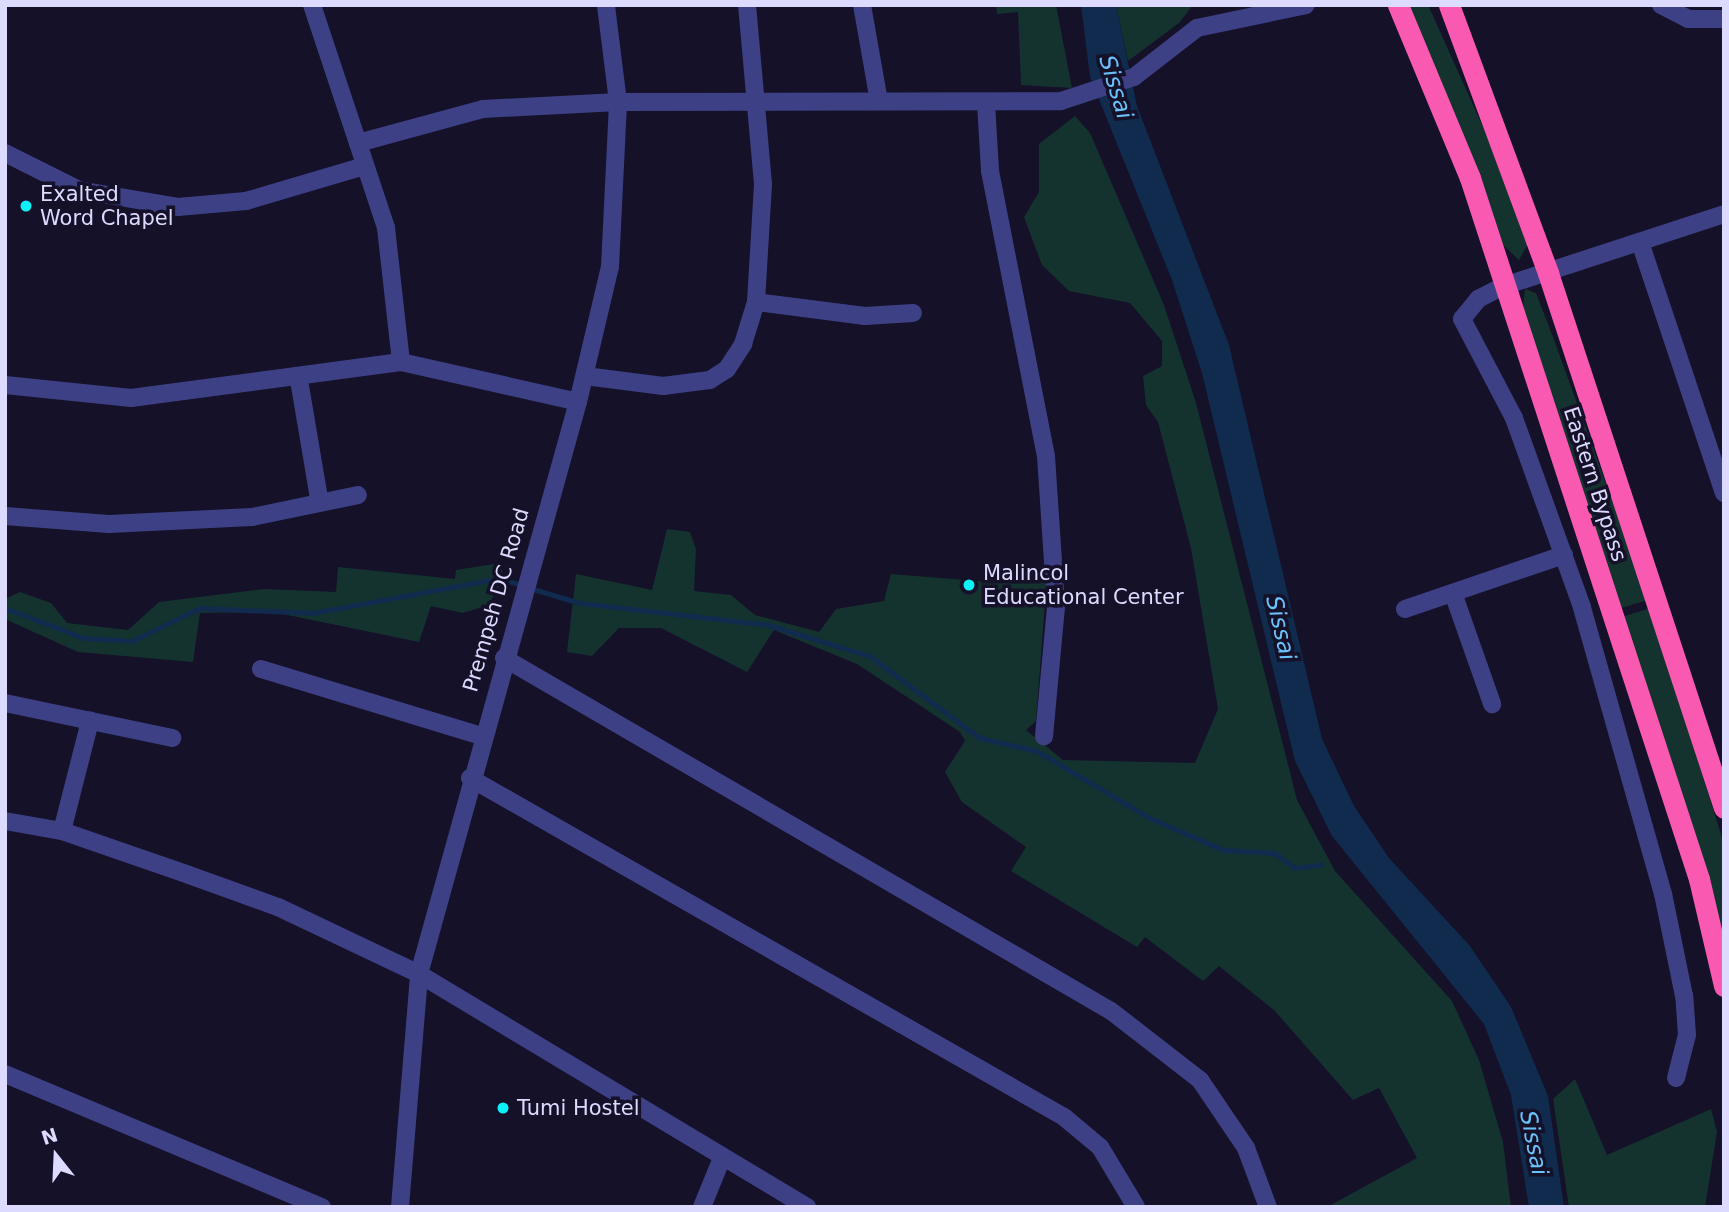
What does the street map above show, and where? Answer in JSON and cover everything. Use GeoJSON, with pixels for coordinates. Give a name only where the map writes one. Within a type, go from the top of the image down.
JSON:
{"type":"FeatureCollection","features":[{"type":"Feature","properties":{"kind":"highway","name":"Eastern Bypass"},"geometry":{"type":"LineString","coordinates":[[1398,5],[1470,178],[1699,879],[1724,986]]}},
{"type":"Feature","properties":{"kind":"highway","name":"Eastern Bypass"},"geometry":{"type":"LineString","coordinates":[[1448,5],[1548,273],[1724,808]]}},
{"type":"Feature","properties":{"kind":"street"},"geometry":{"type":"LineString","coordinates":[[312,5],[386,228],[401,362]]}},
{"type":"Feature","properties":{"kind":"street","name":"Prempeh DC Road"},"geometry":{"type":"LineString","coordinates":[[400,1207],[419,974],[481,736],[585,376],[614,238],[618,102],[606,5]]}},
{"type":"Feature","properties":{"kind":"street"},"geometry":{"type":"LineString","coordinates":[[585,376],[663,386],[710,380],[727,369],[743,344],[756,302],[763,184],[747,5]]}},
{"type":"Feature","properties":{"kind":"street"},"geometry":{"type":"LineString","coordinates":[[862,5],[879,101]]}},
{"type":"Feature","properties":{"kind":"street"},"geometry":{"type":"LineString","coordinates":[[358,143],[483,109],[618,102],[986,103],[1092,94],[1134,78],[1197,28],[1306,5]]}},
{"type":"Feature","properties":{"kind":"street"},"geometry":{"type":"LineString","coordinates":[[1661,5],[1688,19],[1724,19]]}},
{"type":"Feature","properties":{"kind":"street"},"geometry":{"type":"LineString","coordinates":[[986,103],[990,171],[1046,456],[1056,607],[1044,736]]}},
{"type":"Feature","properties":{"kind":"street"},"geometry":{"type":"LineString","coordinates":[[5,153],[79,190],[178,207],[246,201],[365,166]]}},
{"type":"Feature","properties":{"kind":"street"},"geometry":{"type":"LineString","coordinates":[[1676,1079],[1687,1035],[1663,894],[1564,555],[1514,418],[1462,319],[1478,299],[1504,286],[1724,214]]}},
{"type":"Feature","properties":{"kind":"street"},"geometry":{"type":"LineString","coordinates":[[1640,242],[1724,493]]}},
{"type":"Feature","properties":{"kind":"street"},"geometry":{"type":"LineString","coordinates":[[756,302],[865,316],[913,313]]}},
{"type":"Feature","properties":{"kind":"street"},"geometry":{"type":"LineString","coordinates":[[5,385],[99,399],[299,380],[401,362],[578,402]]}},
{"type":"Feature","properties":{"kind":"street"},"geometry":{"type":"LineString","coordinates":[[299,380],[319,498]]}},
{"type":"Feature","properties":{"kind":"street"},"geometry":{"type":"LineString","coordinates":[[5,516],[109,524],[252,517],[319,498],[358,495]]}},
{"type":"Feature","properties":{"kind":"street"},"geometry":{"type":"LineString","coordinates":[[1405,610],[1564,555]]}},
{"type":"Feature","properties":{"kind":"street"},"geometry":{"type":"LineString","coordinates":[[1453,593],[1492,704]]}},
{"type":"Feature","properties":{"kind":"street"},"geometry":{"type":"LineString","coordinates":[[504,658],[1111,1011],[1200,1080],[1246,1148],[1268,1207]]}},
{"type":"Feature","properties":{"kind":"street"},"geometry":{"type":"LineString","coordinates":[[261,669],[481,736]]}},
{"type":"Feature","properties":{"kind":"street"},"geometry":{"type":"LineString","coordinates":[[5,704],[172,738]]}},
{"type":"Feature","properties":{"kind":"street"},"geometry":{"type":"LineString","coordinates":[[62,831],[90,721]]}},
{"type":"Feature","properties":{"kind":"street"},"geometry":{"type":"LineString","coordinates":[[470,778],[1064,1117],[1100,1147],[1136,1207]]}},
{"type":"Feature","properties":{"kind":"street"},"geometry":{"type":"LineString","coordinates":[[5,821],[62,831],[278,907],[419,974],[807,1207]]}},
{"type":"Feature","properties":{"kind":"street"},"geometry":{"type":"LineString","coordinates":[[5,1074],[322,1207]]}},
{"type":"Feature","properties":{"kind":"street"},"geometry":{"type":"LineString","coordinates":[[702,1207],[722,1158]]}},
{"type":"Feature","properties":{"kind":"green space"},"geometry":{"type":"Polygon","coordinates":[[[996,5],[1056,5],[1072,88],[1021,85],[1018,12],[997,14],[996,5]]]}},
{"type":"Feature","properties":{"kind":"green space"},"geometry":{"type":"Polygon","coordinates":[[[1116,5],[1193,5],[1179,23],[1128,61],[1116,5]]]}},
{"type":"Feature","properties":{"kind":"green space"},"geometry":{"type":"Polygon","coordinates":[[[1403,5],[1428,5],[1497,158],[1528,244],[1519,260],[1502,244],[1465,140],[1403,5]]]}},
{"type":"Feature","properties":{"kind":"green space"},"geometry":{"type":"Polygon","coordinates":[[[1075,116],[1090,133],[1164,305],[1196,403],[1297,800],[1335,871],[1452,1001],[1479,1060],[1503,1142],[1511,1207],[1327,1207],[1417,1158],[1379,1088],[1353,1100],[1275,1011],[1219,966],[1203,981],[1145,937],[1137,947],[1011,871],[1026,847],[962,802],[945,772],[965,741],[960,732],[857,664],[774,630],[747,672],[661,628],[619,628],[592,656],[567,652],[576,574],[652,590],[667,529],[690,532],[696,549],[694,591],[731,595],[755,615],[819,632],[836,609],[884,601],[891,574],[1002,583],[1048,563],[1036,721],[1026,730],[1063,760],[1195,763],[1218,709],[1191,548],[1158,422],[1146,405],[1143,376],[1162,366],[1162,341],[1130,303],[1069,291],[1042,265],[1024,217],[1039,192],[1039,144],[1075,116]]]}},
{"type":"Feature","properties":{"kind":"green space"},"geometry":{"type":"Polygon","coordinates":[[[1525,289],[1536,293],[1648,600],[1618,609],[1522,316],[1525,289]]]}},
{"type":"Feature","properties":{"kind":"green space"},"geometry":{"type":"Polygon","coordinates":[[[500,563],[504,578],[488,605],[463,613],[431,606],[419,642],[273,612],[200,613],[193,662],[78,652],[5,619],[5,599],[20,592],[51,603],[67,623],[128,630],[159,602],[265,589],[336,592],[338,567],[455,579],[456,570],[500,563]]]}},
{"type":"Feature","properties":{"kind":"green space"},"geometry":{"type":"Polygon","coordinates":[[[1650,608],[1724,844],[1724,959],[1622,617],[1650,608]]]}},
{"type":"Feature","properties":{"kind":"green space"},"geometry":{"type":"Polygon","coordinates":[[[1575,1079],[1607,1155],[1711,1109],[1717,1132],[1705,1207],[1569,1207],[1553,1099],[1575,1079]]]}},
{"type":"Feature","properties":{"kind":"water","name":"Sissai"},"geometry":{"type":"Polygon","coordinates":[[[1081,5],[1116,5],[1137,106],[1229,345],[1322,739],[1354,806],[1389,858],[1470,946],[1511,1007],[1548,1096],[1564,1207],[1529,1207],[1511,1095],[1484,1024],[1332,836],[1295,761],[1202,373],[1172,280],[1090,77],[1081,5]]]}},
{"type":"Feature","properties":{"kind":"waterway"},"geometry":{"type":"LineString","coordinates":[[5,608],[84,638],[132,641],[200,608],[313,613],[500,578],[522,585]]}},
{"type":"Feature","properties":{"kind":"waterway"},"geometry":{"type":"LineString","coordinates":[[530,588],[580,603],[769,625],[870,656],[980,738],[1037,751],[1150,818],[1224,850],[1275,853],[1295,868],[1321,865]]}},
{"type":"Feature","properties":{"kind":"place","name":"Exalted Word Chapel"},"geometry":{"type":"Point","coordinates":[26,206]}},
{"type":"Feature","properties":{"kind":"place","name":"Malincol Educational Center"},"geometry":{"type":"Point","coordinates":[969,585]}},
{"type":"Feature","properties":{"kind":"place","name":"Tumi Hostel"},"geometry":{"type":"Point","coordinates":[503,1108]}}]}
